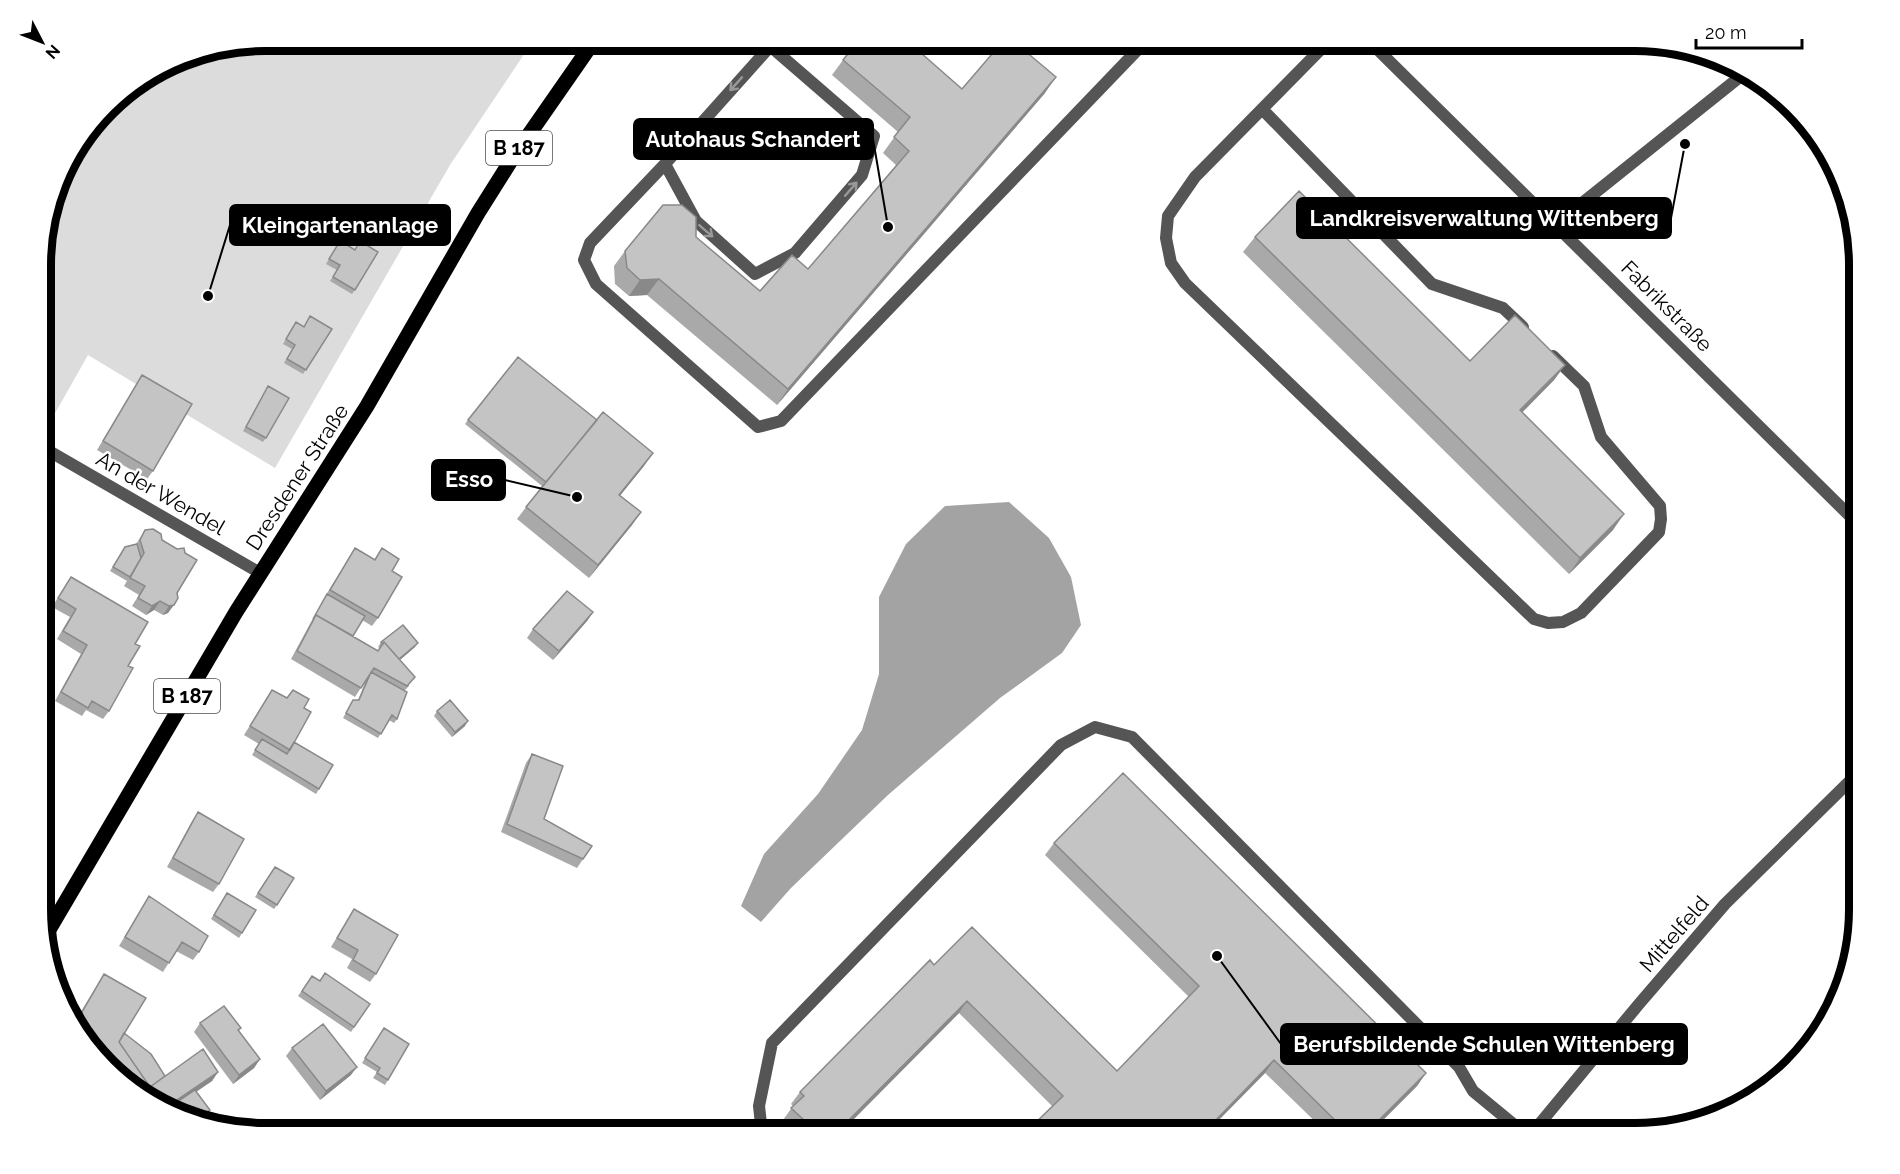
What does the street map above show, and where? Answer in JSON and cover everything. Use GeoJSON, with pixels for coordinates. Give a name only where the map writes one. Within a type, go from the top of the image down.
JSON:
{"type":"FeatureCollection","features":[{"type":"Feature","properties":{"kind":"main road","name":"Dresdener Straße"},"geometry":{"type":"LineString","coordinates":[[51,926],[260,573],[367,406],[478,213],[586,51]]}},
{"type":"Feature","properties":{"kind":"street"},"geometry":{"type":"LineString","coordinates":[[765,51],[665,164],[590,243],[584,260],[596,284],[758,427],[781,421],[1135,51]]}},
{"type":"Feature","properties":{"kind":"street"},"geometry":{"type":"LineString","coordinates":[[665,164],[696,221],[755,273],[795,253],[862,175],[874,136],[781,51]]}},
{"type":"Feature","properties":{"kind":"street"},"geometry":{"type":"LineString","coordinates":[[1263,110],[1432,284],[1503,308],[1584,386],[1601,437],[1660,506],[1662,519],[1659,532],[1581,613],[1563,622],[1548,623],[1534,619],[1185,284],[1171,262],[1166,238],[1168,216],[1195,177],[1319,51]]}},
{"type":"Feature","properties":{"kind":"street","name":"Fabrikstraße"},"geometry":{"type":"LineString","coordinates":[[1380,51],[1849,515]]}},
{"type":"Feature","properties":{"kind":"street"},"geometry":{"type":"LineString","coordinates":[[1556,224],[1738,78]]}},
{"type":"Feature","properties":{"kind":"street","name":"An der Wendel"},"geometry":{"type":"LineString","coordinates":[[51,452],[260,573]]}},
{"type":"Feature","properties":{"kind":"street"},"geometry":{"type":"LineString","coordinates":[[761,1123],[759,1106],[771,1043],[1061,745],[1095,728],[1132,737],[1459,1067],[1473,1091],[1512,1123]]}},
{"type":"Feature","properties":{"kind":"street","name":"Mittelfeld"},"geometry":{"type":"LineString","coordinates":[[1540,1123],[1725,904],[1849,782]]}},
{"type":"Feature","properties":{"kind":"shaded area"},"geometry":{"type":"Polygon","coordinates":[[[251,51],[526,51],[450,165],[275,468],[88,355],[51,420],[51,251],[58,210],[67,183],[87,146],[124,104],[146,87],[196,62],[251,51]]]}},
{"type":"Feature","properties":{"kind":"shaded area"},"geometry":{"type":"Polygon","coordinates":[[[1009,502],[1049,538],[1071,577],[1081,625],[1062,653],[1000,698],[888,795],[791,888],[761,922],[741,906],[764,854],[818,794],[862,730],[879,674],[879,597],[906,544],[945,506],[1009,502]]]}},
{"type":"Feature","properties":{"kind":"building"},"geometry":{"type":"Polygon","coordinates":[[[850,51],[923,51],[921,53],[962,89],[995,51],[1025,51],[1056,77],[788,389],[659,279],[640,280],[627,268],[625,251],[663,205],[682,205],[696,217],[696,237],[760,291],[792,255],[808,269],[909,151],[894,137],[910,117],[843,60],[850,51]]]}},
{"type":"Feature","properties":{"kind":"building"},"geometry":{"type":"Polygon","coordinates":[[[1299,191],[1470,361],[1515,315],[1565,365],[1520,410],[1624,514],[1580,558],[1255,237],[1299,191]]]}},
{"type":"Feature","properties":{"kind":"building"},"geometry":{"type":"Polygon","coordinates":[[[340,241],[355,250],[360,241],[378,252],[355,290],[333,277],[340,265],[329,259],[340,241]]]}},
{"type":"Feature","properties":{"kind":"building"},"geometry":{"type":"Polygon","coordinates":[[[310,316],[332,329],[306,370],[287,359],[295,345],[286,339],[296,322],[304,327],[310,316]]]}},
{"type":"Feature","properties":{"kind":"building"},"geometry":{"type":"Polygon","coordinates":[[[518,357],[597,420],[546,482],[468,420],[518,357]]]}},
{"type":"Feature","properties":{"kind":"building"},"geometry":{"type":"Polygon","coordinates":[[[142,375],[192,404],[153,471],[103,441],[142,375]]]}},
{"type":"Feature","properties":{"kind":"building"},"geometry":{"type":"Polygon","coordinates":[[[268,386],[289,398],[266,438],[246,427],[268,386]]]}},
{"type":"Feature","properties":{"kind":"building"},"geometry":{"type":"Polygon","coordinates":[[[603,412],[653,453],[619,495],[641,512],[598,565],[526,507],[603,412]]]}},
{"type":"Feature","properties":{"kind":"building"},"geometry":{"type":"Polygon","coordinates":[[[153,529],[161,534],[162,540],[177,549],[184,548],[185,553],[197,560],[177,593],[178,598],[174,605],[169,606],[160,601],[152,606],[138,598],[145,586],[130,578],[144,553],[140,540],[145,530],[153,529]]]}},
{"type":"Feature","properties":{"kind":"building"},"geometry":{"type":"Polygon","coordinates":[[[137,544],[141,558],[130,577],[113,567],[125,547],[137,544]]]}},
{"type":"Feature","properties":{"kind":"building"},"geometry":{"type":"Polygon","coordinates":[[[355,548],[375,560],[382,548],[399,559],[392,571],[402,577],[378,618],[330,590],[355,548]]]}},
{"type":"Feature","properties":{"kind":"building"},"geometry":{"type":"Polygon","coordinates":[[[71,577],[148,622],[135,644],[140,646],[128,666],[133,668],[109,711],[92,701],[88,708],[61,692],[87,645],[63,631],[76,609],[58,598],[71,577]]]}},
{"type":"Feature","properties":{"kind":"building"},"geometry":{"type":"Polygon","coordinates":[[[567,591],[593,612],[559,651],[533,629],[567,591]]]}},
{"type":"Feature","properties":{"kind":"building"},"geometry":{"type":"Polygon","coordinates":[[[327,594],[365,616],[353,636],[316,615],[313,619],[327,594]]]}},
{"type":"Feature","properties":{"kind":"building"},"geometry":{"type":"Polygon","coordinates":[[[316,615],[378,651],[384,642],[415,677],[407,686],[374,668],[361,688],[297,651],[316,615]]]}},
{"type":"Feature","properties":{"kind":"building"},"geometry":{"type":"Polygon","coordinates":[[[403,625],[418,643],[399,659],[384,642],[383,644],[381,642],[403,625]]]}},
{"type":"Feature","properties":{"kind":"building"},"geometry":{"type":"Polygon","coordinates":[[[371,672],[407,692],[397,719],[392,715],[381,734],[346,713],[353,700],[359,700],[371,672]]]}},
{"type":"Feature","properties":{"kind":"building"},"geometry":{"type":"Polygon","coordinates":[[[272,690],[287,698],[293,690],[309,699],[304,708],[311,712],[290,750],[250,726],[272,690]]]}},
{"type":"Feature","properties":{"kind":"building"},"geometry":{"type":"Polygon","coordinates":[[[450,700],[468,721],[455,732],[437,711],[450,700]]]}},
{"type":"Feature","properties":{"kind":"building"},"geometry":{"type":"Polygon","coordinates":[[[262,739],[287,754],[294,742],[333,765],[319,789],[255,750],[262,739]]]}},
{"type":"Feature","properties":{"kind":"building"},"geometry":{"type":"Polygon","coordinates":[[[532,754],[563,766],[544,819],[592,846],[583,859],[507,824],[532,754]]]}},
{"type":"Feature","properties":{"kind":"building"},"geometry":{"type":"Polygon","coordinates":[[[1123,773],[1426,1073],[1376,1123],[1338,1123],[1274,1060],[1213,1123],[1035,1123],[1063,1096],[967,1001],[846,1123],[807,1123],[791,1108],[804,1096],[800,1092],[930,960],[934,965],[972,927],[1117,1071],[1199,986],[1054,843],[1123,773]]]}},
{"type":"Feature","properties":{"kind":"building"},"geometry":{"type":"Polygon","coordinates":[[[198,812],[244,839],[219,884],[173,858],[198,812]]]}},
{"type":"Feature","properties":{"kind":"building"},"geometry":{"type":"Polygon","coordinates":[[[275,867],[294,878],[277,905],[258,893],[275,867]]]}},
{"type":"Feature","properties":{"kind":"building"},"geometry":{"type":"Polygon","coordinates":[[[227,893],[256,910],[242,933],[214,915],[227,893]]]}},
{"type":"Feature","properties":{"kind":"building"},"geometry":{"type":"Polygon","coordinates":[[[149,896],[208,936],[199,952],[182,942],[169,963],[125,937],[149,896]]]}},
{"type":"Feature","properties":{"kind":"building"},"geometry":{"type":"Polygon","coordinates":[[[354,909],[398,935],[376,974],[353,960],[358,950],[337,938],[354,909]]]}},
{"type":"Feature","properties":{"kind":"building"},"geometry":{"type":"Polygon","coordinates":[[[325,973],[370,1004],[354,1027],[302,991],[312,976],[320,981],[325,973]]]}},
{"type":"Feature","properties":{"kind":"building"},"geometry":{"type":"Polygon","coordinates":[[[104,974],[146,998],[119,1042],[150,1087],[203,1049],[218,1072],[173,1102],[146,1087],[124,1070],[95,1039],[80,1016],[104,974]]]}},
{"type":"Feature","properties":{"kind":"building"},"geometry":{"type":"Polygon","coordinates":[[[224,1006],[241,1028],[238,1030],[260,1059],[239,1075],[200,1023],[224,1006]]]}},
{"type":"Feature","properties":{"kind":"building"},"geometry":{"type":"Polygon","coordinates":[[[323,1024],[357,1067],[326,1091],[292,1048],[323,1024]]]}},
{"type":"Feature","properties":{"kind":"building"},"geometry":{"type":"Polygon","coordinates":[[[384,1028],[409,1044],[388,1080],[377,1073],[380,1068],[365,1058],[384,1028]]]}},
{"type":"Feature","properties":{"kind":"building"},"geometry":{"type":"Polygon","coordinates":[[[124,1033],[151,1054],[165,1076],[150,1087],[119,1042],[124,1033]]]}},
{"type":"Feature","properties":{"kind":"building"},"geometry":{"type":"Polygon","coordinates":[[[195,1090],[210,1110],[204,1114],[175,1103],[195,1090]]]}},
{"type":"Feature","properties":{"kind":"place","name":"Landkreisverwaltung Wittenberg"},"geometry":{"type":"Point","coordinates":[1685,144]}},
{"type":"Feature","properties":{"kind":"place","name":"Autohaus Schandert"},"geometry":{"type":"Point","coordinates":[888,227]}},
{"type":"Feature","properties":{"kind":"place","name":"Kleingartenanlage"},"geometry":{"type":"Point","coordinates":[208,296]}},
{"type":"Feature","properties":{"kind":"place","name":"Esso"},"geometry":{"type":"Point","coordinates":[577,497]}},
{"type":"Feature","properties":{"kind":"place","name":"Berufsbildende Schulen Wittenberg"},"geometry":{"type":"Point","coordinates":[1217,956]}}]}
